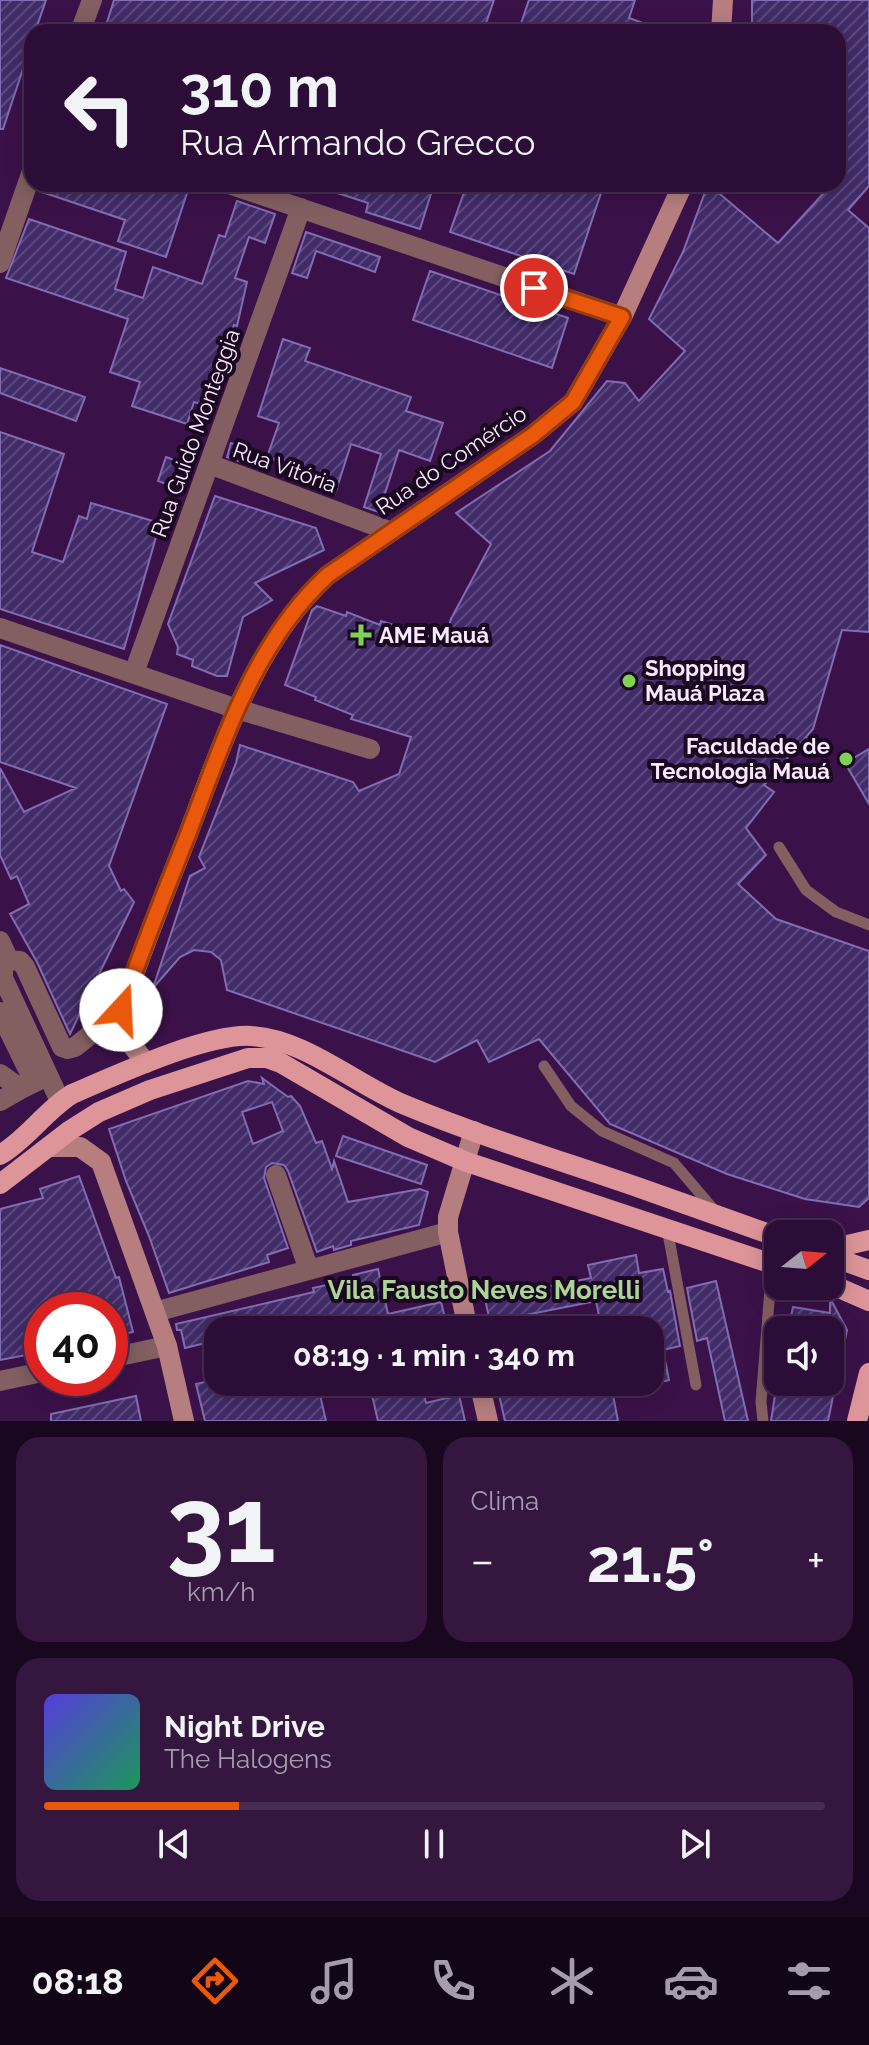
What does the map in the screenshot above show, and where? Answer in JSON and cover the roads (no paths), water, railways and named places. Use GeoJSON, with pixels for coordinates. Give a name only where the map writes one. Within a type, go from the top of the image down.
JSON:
{"type":"FeatureCollection","features":[{"type":"Feature","properties":{"kind":"main road"},"geometry":{"type":"LineString","coordinates":[[0,1155],[19,1142],[60,1101],[146,1063],[218,1040],[249,1035],[276,1040],[310,1054],[404,1104],[474,1131],[764,1232]]}},
{"type":"Feature","properties":{"kind":"main road"},"geometry":{"type":"LineString","coordinates":[[0,1184],[85,1120],[118,1103],[248,1058],[267,1058],[281,1063],[408,1137],[464,1161],[764,1261]]}},
{"type":"Feature","properties":{"kind":"main road"},"geometry":{"type":"LineString","coordinates":[[594,1203],[616,1201],[707,1232],[715,1228],[721,1217]]}},
{"type":"Feature","properties":{"kind":"main road"},"geometry":{"type":"LineString","coordinates":[[844,1246],[869,1240]]}},
{"type":"Feature","properties":{"kind":"main road"},"geometry":{"type":"LineString","coordinates":[[844,1261],[869,1270]]}},
{"type":"Feature","properties":{"kind":"main road"},"geometry":{"type":"LineString","coordinates":[[844,1290],[869,1301]]}},
{"type":"Feature","properties":{"kind":"main road"},"geometry":{"type":"LineString","coordinates":[[857,1421],[869,1373]]}},
{"type":"Feature","properties":{"kind":"street"},"geometry":{"type":"LineString","coordinates":[[83,24],[92,0]]}},
{"type":"Feature","properties":{"kind":"street"},"geometry":{"type":"LineString","coordinates":[[722,24],[723,0]]}},
{"type":"Feature","properties":{"kind":"street"},"geometry":{"type":"LineString","coordinates":[[0,263],[25,192]]}},
{"type":"Feature","properties":{"kind":"street"},"geometry":{"type":"LineString","coordinates":[[253,192],[622,317]]}},
{"type":"Feature","properties":{"kind":"street","name":"Rua do Comércio"},"geometry":{"type":"LineString","coordinates":[[121,1010],[237,709],[278,631],[303,598],[328,575],[533,435],[573,402],[622,317],[679,192]]}},
{"type":"Feature","properties":{"kind":"street","name":"Rua Guido Monteggia"},"geometry":{"type":"LineString","coordinates":[[134,673],[301,208]]}},
{"type":"Feature","properties":{"kind":"street","name":"Rua Vitória"},"geometry":{"type":"LineString","coordinates":[[209,464],[389,531]]}},
{"type":"Feature","properties":{"kind":"street"},"geometry":{"type":"LineString","coordinates":[[0,628],[237,709],[370,749]]}},
{"type":"Feature","properties":{"kind":"street"},"geometry":{"type":"LineString","coordinates":[[3,949],[25,967],[62,1047],[75,1047],[121,1010],[127,1039],[146,1063]]}},
{"type":"Feature","properties":{"kind":"street"},"geometry":{"type":"LineString","coordinates":[[3,949],[3,978],[34,1082]]}},
{"type":"Feature","properties":{"kind":"street"},"geometry":{"type":"LineString","coordinates":[[0,1012],[34,1082]]}},
{"type":"Feature","properties":{"kind":"street"},"geometry":{"type":"LineString","coordinates":[[0,1074],[34,1082],[60,1101]]}},
{"type":"Feature","properties":{"kind":"street"},"geometry":{"type":"LineString","coordinates":[[0,1101],[34,1082]]}},
{"type":"Feature","properties":{"kind":"street"},"geometry":{"type":"LineString","coordinates":[[465,1316],[448,1232],[450,1203],[474,1131]]}},
{"type":"Feature","properties":{"kind":"street"},"geometry":{"type":"LineString","coordinates":[[51,1147],[80,1147],[101,1162],[167,1346],[184,1421]]}},
{"type":"Feature","properties":{"kind":"street"},"geometry":{"type":"LineString","coordinates":[[276,1175],[309,1270]]}},
{"type":"Feature","properties":{"kind":"street"},"geometry":{"type":"LineString","coordinates":[[155,1312],[448,1232]]}},
{"type":"Feature","properties":{"kind":"street"},"geometry":{"type":"LineString","coordinates":[[128,1354],[167,1346]]}},
{"type":"Feature","properties":{"kind":"street"},"geometry":{"type":"LineString","coordinates":[[0,1381],[24,1376]]}},
{"type":"Feature","properties":{"kind":"street"},"geometry":{"type":"LineString","coordinates":[[482,1396],[488,1421]]}},
{"type":"Feature","properties":{"kind":"lane"},"geometry":{"type":"LineString","coordinates":[[779,847],[806,890],[836,912],[869,925]]}},
{"type":"Feature","properties":{"kind":"lane"},"geometry":{"type":"LineString","coordinates":[[544,1066],[571,1106],[602,1131],[674,1163],[721,1217]]}},
{"type":"Feature","properties":{"kind":"lane"},"geometry":{"type":"LineString","coordinates":[[667,1228],[696,1385]]}},
{"type":"Feature","properties":{"kind":"lane"},"geometry":{"type":"LineString","coordinates":[[763,1421],[761,1402],[771,1300]]}},
{"type":"Feature","properties":{"kind":"place","name":"AME Mauá"},"geometry":{"type":"Point","coordinates":[361,635]}},
{"type":"Feature","properties":{"kind":"place","name":"Shopping Mauá Plaza"},"geometry":{"type":"Point","coordinates":[629,681]}},
{"type":"Feature","properties":{"kind":"place","name":"Faculdade de Tecnologia Mauá"},"geometry":{"type":"Point","coordinates":[846,759]}},
{"type":"Feature","properties":{"kind":"district","name":"Vila Fausto Neves Morelli"},"geometry":{"type":"Point","coordinates":[484,1290]}}]}
